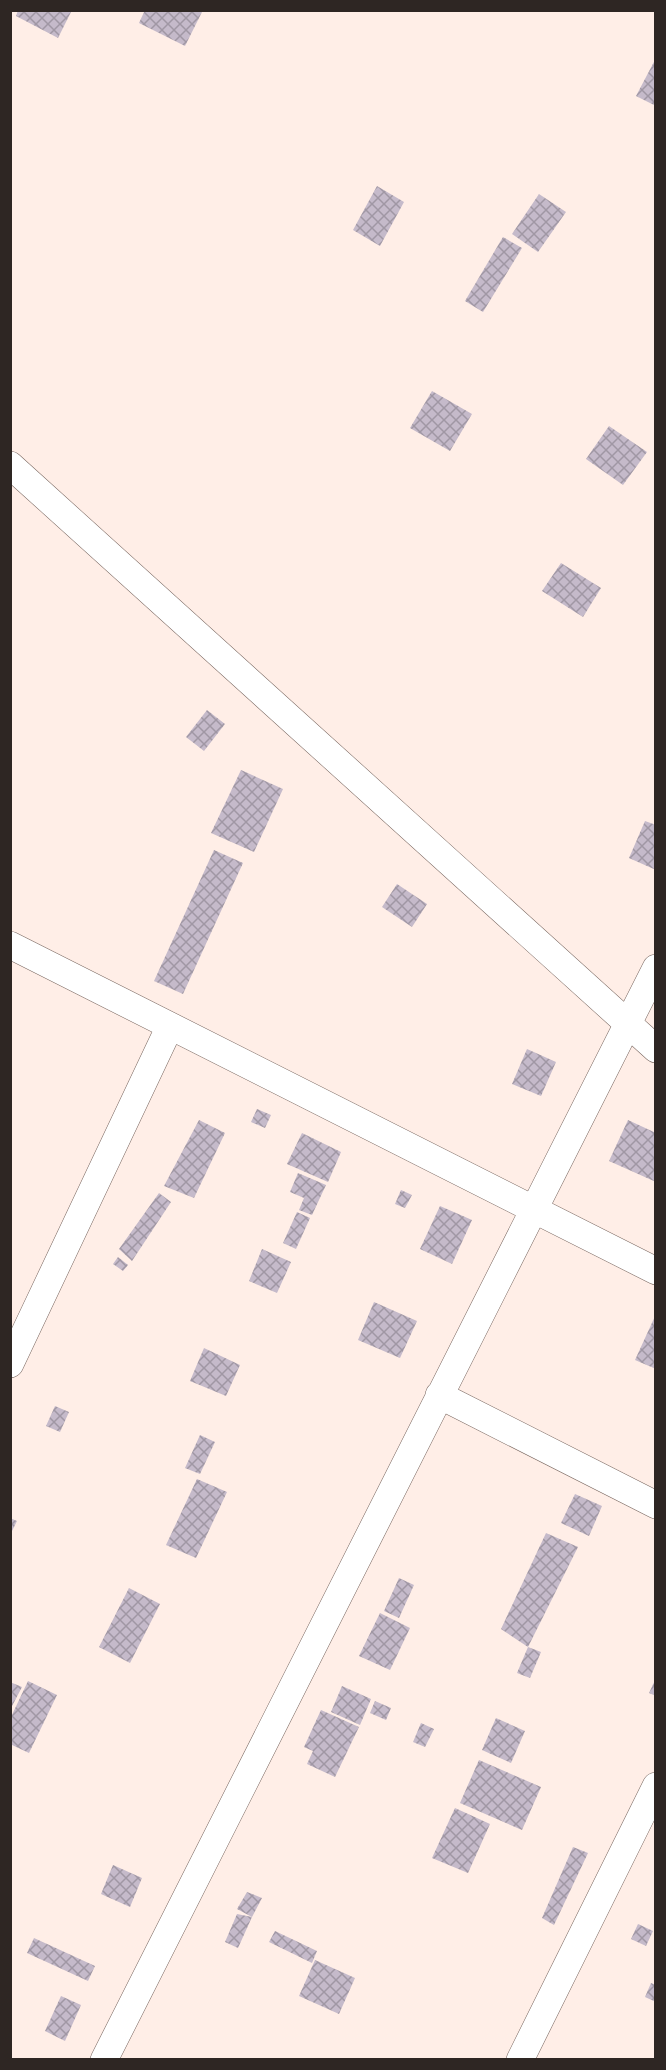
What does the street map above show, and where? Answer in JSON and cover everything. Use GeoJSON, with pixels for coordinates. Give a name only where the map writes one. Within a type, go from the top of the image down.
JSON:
{"type":"FeatureCollection","features":[{"type":"Feature","properties":{"kind":"street"},"geometry":{"type":"LineString","coordinates":[[10,465],[656,1049]]}},
{"type":"Feature","properties":{"kind":"street"},"geometry":{"type":"LineString","coordinates":[[10,945],[656,1271]]}},
{"type":"Feature","properties":{"kind":"street"},"geometry":{"type":"LineString","coordinates":[[104,2060],[656,968]]}},
{"type":"Feature","properties":{"kind":"street"},"geometry":{"type":"LineString","coordinates":[[10,1364],[170,1026]]}},
{"type":"Feature","properties":{"kind":"street"},"geometry":{"type":"LineString","coordinates":[[439,1395],[656,1505]]}},
{"type":"Feature","properties":{"kind":"street"},"geometry":{"type":"LineString","coordinates":[[520,2060],[656,1786]]}},
{"type":"Feature","properties":{"kind":"building"},"geometry":{"type":"Polygon","coordinates":[[[18,10],[72,10],[58,38],[16,16],[18,10]]]}},
{"type":"Feature","properties":{"kind":"building"},"geometry":{"type":"Polygon","coordinates":[[[145,10],[203,10],[185,46],[139,23],[145,10]]]}},
{"type":"Feature","properties":{"kind":"building"},"geometry":{"type":"Polygon","coordinates":[[[656,58],[656,106],[636,96],[656,58]]]}},
{"type":"Feature","properties":{"kind":"building"},"geometry":{"type":"Polygon","coordinates":[[[377,186],[404,202],[380,246],[353,230],[377,186]]]}},
{"type":"Feature","properties":{"kind":"building"},"geometry":{"type":"Polygon","coordinates":[[[539,194],[566,212],[538,252],[512,234],[539,194]]]}},
{"type":"Feature","properties":{"kind":"building"},"geometry":{"type":"Polygon","coordinates":[[[503,237],[522,248],[483,312],[465,301],[503,237]]]}},
{"type":"Feature","properties":{"kind":"building"},"geometry":{"type":"Polygon","coordinates":[[[432,391],[472,414],[450,451],[410,428],[432,391]]]}},
{"type":"Feature","properties":{"kind":"building"},"geometry":{"type":"Polygon","coordinates":[[[609,426],[647,452],[623,485],[586,459],[609,426]]]}},
{"type":"Feature","properties":{"kind":"building"},"geometry":{"type":"Polygon","coordinates":[[[561,563],[601,588],[583,617],[542,591],[561,563]]]}},
{"type":"Feature","properties":{"kind":"building"},"geometry":{"type":"Polygon","coordinates":[[[207,710],[225,724],[204,751],[186,737],[207,710]]]}},
{"type":"Feature","properties":{"kind":"building"},"geometry":{"type":"Polygon","coordinates":[[[241,770],[283,789],[254,852],[211,833],[241,770]]]}},
{"type":"Feature","properties":{"kind":"building"},"geometry":{"type":"Polygon","coordinates":[[[645,821],[656,825],[656,870],[629,858],[645,821]]]}},
{"type":"Feature","properties":{"kind":"building"},"geometry":{"type":"Polygon","coordinates":[[[214,850],[243,863],[183,994],[154,981],[214,850]]]}},
{"type":"Feature","properties":{"kind":"building"},"geometry":{"type":"Polygon","coordinates":[[[397,884],[427,904],[412,927],[382,907],[397,884]]]}},
{"type":"Feature","properties":{"kind":"building"},"geometry":{"type":"Polygon","coordinates":[[[527,1049],[556,1062],[541,1096],[512,1084],[527,1049]]]}},
{"type":"Feature","properties":{"kind":"building"},"geometry":{"type":"Polygon","coordinates":[[[257,1109],[271,1115],[265,1128],[251,1122],[257,1109]]]}},
{"type":"Feature","properties":{"kind":"building"},"geometry":{"type":"Polygon","coordinates":[[[199,1120],[225,1133],[194,1198],[164,1186],[199,1120]]]}},
{"type":"Feature","properties":{"kind":"building"},"geometry":{"type":"Polygon","coordinates":[[[628,1120],[656,1133],[656,1182],[609,1161],[628,1120]]]}},
{"type":"Feature","properties":{"kind":"building"},"geometry":{"type":"Polygon","coordinates":[[[302,1133],[341,1152],[328,1182],[287,1164],[302,1133]]]}},
{"type":"Feature","properties":{"kind":"building"},"geometry":{"type":"Polygon","coordinates":[[[298,1173],[326,1185],[312,1215],[299,1210],[304,1198],[290,1192],[298,1173]]]}},
{"type":"Feature","properties":{"kind":"building"},"geometry":{"type":"Polygon","coordinates":[[[401,1190],[412,1195],[405,1208],[395,1204],[401,1190]]]}},
{"type":"Feature","properties":{"kind":"building"},"geometry":{"type":"Polygon","coordinates":[[[159,1193],[171,1202],[132,1261],[119,1249],[159,1193]]]}},
{"type":"Feature","properties":{"kind":"building"},"geometry":{"type":"Polygon","coordinates":[[[440,1206],[472,1220],[452,1264],[420,1249],[440,1206]]]}},
{"type":"Feature","properties":{"kind":"building"},"geometry":{"type":"Polygon","coordinates":[[[297,1212],[310,1218],[296,1249],[283,1243],[297,1212]]]}},
{"type":"Feature","properties":{"kind":"building"},"geometry":{"type":"Polygon","coordinates":[[[262,1249],[291,1262],[277,1293],[249,1281],[262,1249]]]}},
{"type":"Feature","properties":{"kind":"building"},"geometry":{"type":"Polygon","coordinates":[[[118,1257],[128,1265],[123,1271],[113,1264],[118,1257]]]}},
{"type":"Feature","properties":{"kind":"building"},"geometry":{"type":"Polygon","coordinates":[[[374,1302],[417,1321],[400,1358],[358,1340],[374,1302]]]}},
{"type":"Feature","properties":{"kind":"building"},"geometry":{"type":"Polygon","coordinates":[[[656,1314],[656,1369],[635,1360],[656,1314]]]}},
{"type":"Feature","properties":{"kind":"building"},"geometry":{"type":"Polygon","coordinates":[[[204,1348],[240,1365],[226,1396],[190,1381],[204,1348]]]}},
{"type":"Feature","properties":{"kind":"building"},"geometry":{"type":"Polygon","coordinates":[[[55,1406],[69,1412],[60,1432],[46,1426],[55,1406]]]}},
{"type":"Feature","properties":{"kind":"building"},"geometry":{"type":"Polygon","coordinates":[[[200,1435],[215,1442],[200,1474],[185,1468],[200,1435]]]}},
{"type":"Feature","properties":{"kind":"building"},"geometry":{"type":"Polygon","coordinates":[[[197,1479],[227,1492],[196,1558],[166,1545],[197,1479]]]}},
{"type":"Feature","properties":{"kind":"building"},"geometry":{"type":"Polygon","coordinates":[[[575,1494],[602,1506],[589,1536],[561,1523],[575,1494]]]}},
{"type":"Feature","properties":{"kind":"building"},"geometry":{"type":"Polygon","coordinates":[[[10,1518],[17,1521],[10,1535],[10,1518]]]}},
{"type":"Feature","properties":{"kind":"building"},"geometry":{"type":"Polygon","coordinates":[[[546,1533],[578,1547],[528,1647],[501,1629],[546,1533]]]}},
{"type":"Feature","properties":{"kind":"building"},"geometry":{"type":"Polygon","coordinates":[[[399,1578],[414,1585],[399,1618],[384,1611],[399,1578]]]}},
{"type":"Feature","properties":{"kind":"building"},"geometry":{"type":"Polygon","coordinates":[[[129,1588],[160,1604],[130,1663],[99,1647],[129,1588]]]}},
{"type":"Feature","properties":{"kind":"building"},"geometry":{"type":"Polygon","coordinates":[[[380,1613],[410,1628],[390,1670],[359,1656],[380,1613]]]}},
{"type":"Feature","properties":{"kind":"building"},"geometry":{"type":"Polygon","coordinates":[[[528,1647],[541,1652],[530,1678],[517,1673],[528,1647]]]}},
{"type":"Feature","properties":{"kind":"building"},"geometry":{"type":"Polygon","coordinates":[[[656,1678],[656,1696],[649,1693],[656,1678]]]}},
{"type":"Feature","properties":{"kind":"building"},"geometry":{"type":"Polygon","coordinates":[[[28,1681],[57,1695],[29,1753],[10,1744],[10,1719],[28,1681]]]}},
{"type":"Feature","properties":{"kind":"building"},"geometry":{"type":"Polygon","coordinates":[[[10,1682],[22,1687],[10,1710],[10,1682]]]}},
{"type":"Feature","properties":{"kind":"building"},"geometry":{"type":"Polygon","coordinates":[[[342,1686],[371,1699],[360,1725],[331,1712],[342,1686]]]}},
{"type":"Feature","properties":{"kind":"building"},"geometry":{"type":"Polygon","coordinates":[[[375,1701],[391,1708],[386,1720],[370,1713],[375,1701]]]}},
{"type":"Feature","properties":{"kind":"building"},"geometry":{"type":"Polygon","coordinates":[[[321,1710],[359,1727],[335,1777],[307,1764],[313,1751],[304,1747],[321,1710]]]}},
{"type":"Feature","properties":{"kind":"building"},"geometry":{"type":"Polygon","coordinates":[[[496,1718],[525,1731],[511,1763],[482,1750],[496,1718]]]}},
{"type":"Feature","properties":{"kind":"building"},"geometry":{"type":"Polygon","coordinates":[[[421,1723],[434,1729],[425,1747],[413,1742],[421,1723]]]}},
{"type":"Feature","properties":{"kind":"building"},"geometry":{"type":"Polygon","coordinates":[[[479,1760],[541,1787],[522,1830],[460,1803],[479,1760]]]}},
{"type":"Feature","properties":{"kind":"building"},"geometry":{"type":"Polygon","coordinates":[[[455,1808],[490,1824],[468,1873],[432,1858],[455,1808]]]}},
{"type":"Feature","properties":{"kind":"building"},"geometry":{"type":"Polygon","coordinates":[[[573,1847],[588,1853],[554,1925],[542,1918],[573,1847]]]}},
{"type":"Feature","properties":{"kind":"building"},"geometry":{"type":"Polygon","coordinates":[[[113,1865],[142,1878],[130,1907],[101,1894],[113,1865]]]}},
{"type":"Feature","properties":{"kind":"building"},"geometry":{"type":"Polygon","coordinates":[[[247,1892],[262,1898],[252,1917],[237,1909],[247,1892]]]}},
{"type":"Feature","properties":{"kind":"building"},"geometry":{"type":"Polygon","coordinates":[[[237,1914],[252,1917],[238,1948],[225,1942],[237,1914]]]}},
{"type":"Feature","properties":{"kind":"building"},"geometry":{"type":"Polygon","coordinates":[[[638,1924],[653,1931],[646,1946],[631,1939],[638,1924]]]}},
{"type":"Feature","properties":{"kind":"building"},"geometry":{"type":"Polygon","coordinates":[[[275,1931],[317,1951],[312,1963],[269,1942],[275,1931]]]}},
{"type":"Feature","properties":{"kind":"building"},"geometry":{"type":"Polygon","coordinates":[[[34,1938],[95,1966],[88,1981],[27,1953],[34,1938]]]}},
{"type":"Feature","properties":{"kind":"building"},"geometry":{"type":"Polygon","coordinates":[[[315,1960],[355,1978],[339,2014],[299,1996],[315,1960]]]}},
{"type":"Feature","properties":{"kind":"building"},"geometry":{"type":"Polygon","coordinates":[[[651,1983],[656,1985],[656,2002],[645,1997],[651,1983]]]}},
{"type":"Feature","properties":{"kind":"building"},"geometry":{"type":"Polygon","coordinates":[[[61,1996],[81,2005],[65,2041],[45,2031],[61,1996]]]}}]}
